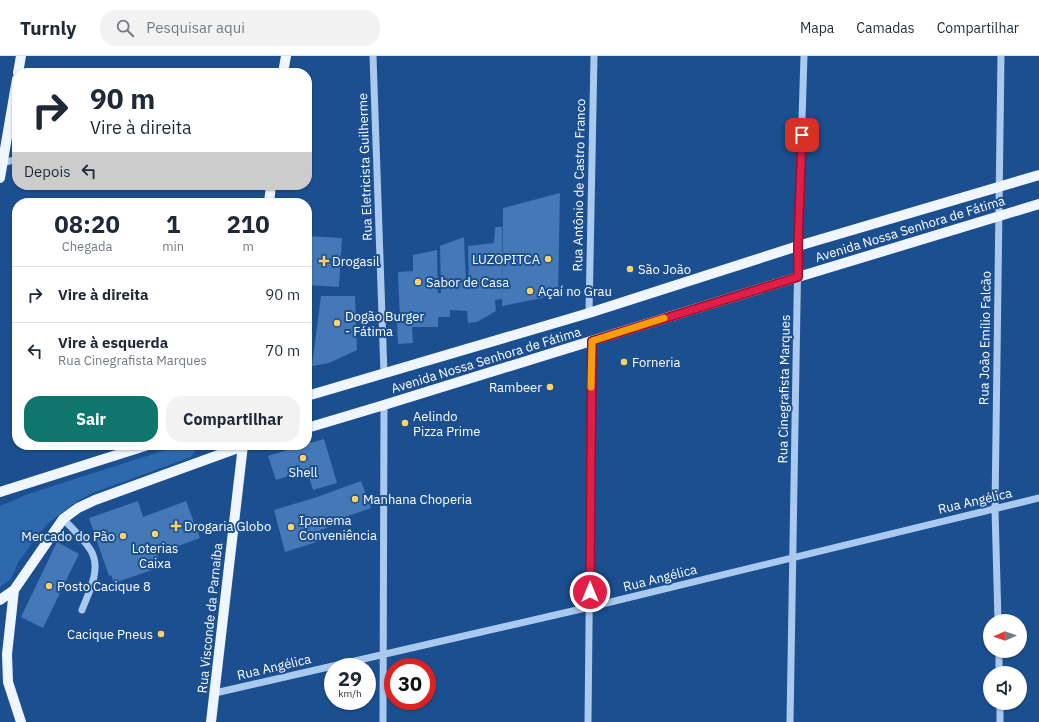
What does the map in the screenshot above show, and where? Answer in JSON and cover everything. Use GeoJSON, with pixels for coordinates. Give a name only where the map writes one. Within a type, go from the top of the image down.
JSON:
{"type":"FeatureCollection","features":[{"type":"Feature","properties":{"kind":"main road"},"geometry":{"type":"LineString","coordinates":[[19,68],[21,56]]}},
{"type":"Feature","properties":{"kind":"main road"},"geometry":{"type":"LineString","coordinates":[[285,68],[286,56]]}},
{"type":"Feature","properties":{"kind":"main road"},"geometry":{"type":"LineString","coordinates":[[0,178],[12,109]]}},
{"type":"Feature","properties":{"kind":"main road","name":"Avenida Nossa Senhora de Fátima"},"geometry":{"type":"LineString","coordinates":[[312,395],[589,313],[798,246],[1039,175]]}},
{"type":"Feature","properties":{"kind":"main road","name":"Avenida Nossa Senhora de Fátima"},"geometry":{"type":"LineString","coordinates":[[312,427],[384,406],[798,277],[1039,204]]}},
{"type":"Feature","properties":{"kind":"main road"},"geometry":{"type":"LineString","coordinates":[[0,492],[132,450]]}},
{"type":"Feature","properties":{"kind":"main road"},"geometry":{"type":"LineString","coordinates":[[0,600],[14,590],[64,519],[78,508],[95,500],[230,450]]}},
{"type":"Feature","properties":{"kind":"main road","name":"Rua Visconde da Parnaíba"},"geometry":{"type":"LineString","coordinates":[[211,722],[243,450]]}},
{"type":"Feature","properties":{"kind":"main road"},"geometry":{"type":"LineString","coordinates":[[14,590],[7,654],[8,682],[21,722]]}},
{"type":"Feature","properties":{"kind":"street","name":"Rua Eletricista Guilherme"},"geometry":{"type":"LineString","coordinates":[[373,56],[384,374]]}},
{"type":"Feature","properties":{"kind":"street","name":"Rua Antônio de Castro Franco"},"geometry":{"type":"LineString","coordinates":[[589,313],[594,56]]}},
{"type":"Feature","properties":{"kind":"street","name":"Rua Cinegrafista Marques"},"geometry":{"type":"LineString","coordinates":[[790,722],[798,246],[804,56]]}},
{"type":"Feature","properties":{"kind":"street","name":"Rua João Emílio Falcão"},"geometry":{"type":"LineString","coordinates":[[998,614],[995,509],[1001,56]]}},
{"type":"Feature","properties":{"kind":"street"},"geometry":{"type":"LineString","coordinates":[[3,163],[12,160]]}},
{"type":"Feature","properties":{"kind":"street"},"geometry":{"type":"LineString","coordinates":[[588,722],[592,341]]}},
{"type":"Feature","properties":{"kind":"street"},"geometry":{"type":"LineString","coordinates":[[383,722],[384,406]]}},
{"type":"Feature","properties":{"kind":"street","name":"Rua Angélica"},"geometry":{"type":"LineString","coordinates":[[215,693],[590,607],[1039,498]]}},
{"type":"Feature","properties":{"kind":"street"},"geometry":{"type":"LineString","coordinates":[[64,519],[94,557],[95,567],[93,580],[82,610]]}},
{"type":"Feature","properties":{"kind":"street"},"geometry":{"type":"LineString","coordinates":[[1000,710],[1000,722]]}},
{"type":"Feature","properties":{"kind":"shaded area"},"geometry":{"type":"Polygon","coordinates":[[[165,450],[195,450],[191,457],[90,494],[76,502],[51,521],[39,533],[18,563],[11,579],[0,587],[0,506],[28,494],[165,450]]]}},
{"type":"Feature","properties":{"kind":"building"},"geometry":{"type":"Polygon","coordinates":[[[560,193],[558,295],[502,306],[503,208],[560,193]]]}},
{"type":"Feature","properties":{"kind":"building"},"geometry":{"type":"Polygon","coordinates":[[[495,227],[502,227],[502,299],[495,300],[496,311],[477,322],[468,323],[467,311],[450,310],[450,317],[438,317],[438,327],[412,327],[413,343],[398,344],[397,321],[400,321],[398,272],[413,271],[413,255],[437,250],[438,293],[441,293],[440,246],[464,237],[466,285],[469,285],[468,246],[494,243],[495,227]]]}},
{"type":"Feature","properties":{"kind":"building","name":"Drogasil"},"geometry":{"type":"Polygon","coordinates":[[[312,236],[342,238],[339,287],[312,285],[312,236]]]}},
{"type":"Feature","properties":{"kind":"building","name":"Dogão Burger - Fátima"},"geometry":{"type":"Polygon","coordinates":[[[321,296],[355,296],[357,350],[329,363],[312,366],[321,296]]]}},
{"type":"Feature","properties":{"kind":"building"},"geometry":{"type":"Polygon","coordinates":[[[324,439],[337,483],[313,490],[307,470],[276,480],[268,456],[287,450],[312,450],[312,443],[324,439]]]}},
{"type":"Feature","properties":{"kind":"building"},"geometry":{"type":"Polygon","coordinates":[[[361,481],[371,508],[325,524],[327,528],[320,530],[323,540],[285,552],[274,510],[317,497],[361,481]]]}},
{"type":"Feature","properties":{"kind":"building","name":"Mercado do Pão"},"geometry":{"type":"Polygon","coordinates":[[[138,501],[143,517],[186,501],[200,538],[157,554],[161,567],[114,583],[111,575],[109,576],[89,518],[138,501]]]}},
{"type":"Feature","properties":{"kind":"building"},"geometry":{"type":"Polygon","coordinates":[[[57,542],[79,554],[43,628],[21,617],[57,542]]]}},
{"type":"Feature","properties":{"kind":"slow traffic"},"geometry":{"type":"LineString","coordinates":[[591,387],[592,341],[664,318]]}},
{"type":"Feature","properties":{"kind":"place","name":"LUZOPITCA"},"geometry":{"type":"Point","coordinates":[548,259]}},
{"type":"Feature","properties":{"kind":"place","name":"Drogasil"},"geometry":{"type":"Point","coordinates":[324,261]}},
{"type":"Feature","properties":{"kind":"place","name":"São João"},"geometry":{"type":"Point","coordinates":[630,269]}},
{"type":"Feature","properties":{"kind":"place","name":"Sabor de Casa"},"geometry":{"type":"Point","coordinates":[418,282]}},
{"type":"Feature","properties":{"kind":"place","name":"Açaí no Grau"},"geometry":{"type":"Point","coordinates":[530,291]}},
{"type":"Feature","properties":{"kind":"place","name":"Dogão Burger - Fátima"},"geometry":{"type":"Point","coordinates":[337,323]}},
{"type":"Feature","properties":{"kind":"place","name":"Forneria"},"geometry":{"type":"Point","coordinates":[624,362]}},
{"type":"Feature","properties":{"kind":"place","name":"Rambeer"},"geometry":{"type":"Point","coordinates":[550,387]}},
{"type":"Feature","properties":{"kind":"place","name":"Aelindo Pizza Prime"},"geometry":{"type":"Point","coordinates":[405,423]}},
{"type":"Feature","properties":{"kind":"place","name":"Shell"},"geometry":{"type":"Point","coordinates":[303,458]}},
{"type":"Feature","properties":{"kind":"place","name":"Manhana Choperia"},"geometry":{"type":"Point","coordinates":[355,499]}},
{"type":"Feature","properties":{"kind":"place","name":"Drogaria Globo"},"geometry":{"type":"Point","coordinates":[176,526]}},
{"type":"Feature","properties":{"kind":"place","name":"Ipanema Conveniência"},"geometry":{"type":"Point","coordinates":[291,527]}},
{"type":"Feature","properties":{"kind":"place","name":"Loterias Caixa"},"geometry":{"type":"Point","coordinates":[155,534]}},
{"type":"Feature","properties":{"kind":"place","name":"Mercado do Pão"},"geometry":{"type":"Point","coordinates":[123,536]}},
{"type":"Feature","properties":{"kind":"place","name":"Posto Cacique 8"},"geometry":{"type":"Point","coordinates":[49,586]}},
{"type":"Feature","properties":{"kind":"place","name":"Cacique Pneus"},"geometry":{"type":"Point","coordinates":[161,634]}},
{"type":"Feature","properties":{"kind":"route"},"geometry":{"type":"LineString","coordinates":[[590,592],[592,341],[798,277],[802,135]]}}]}
